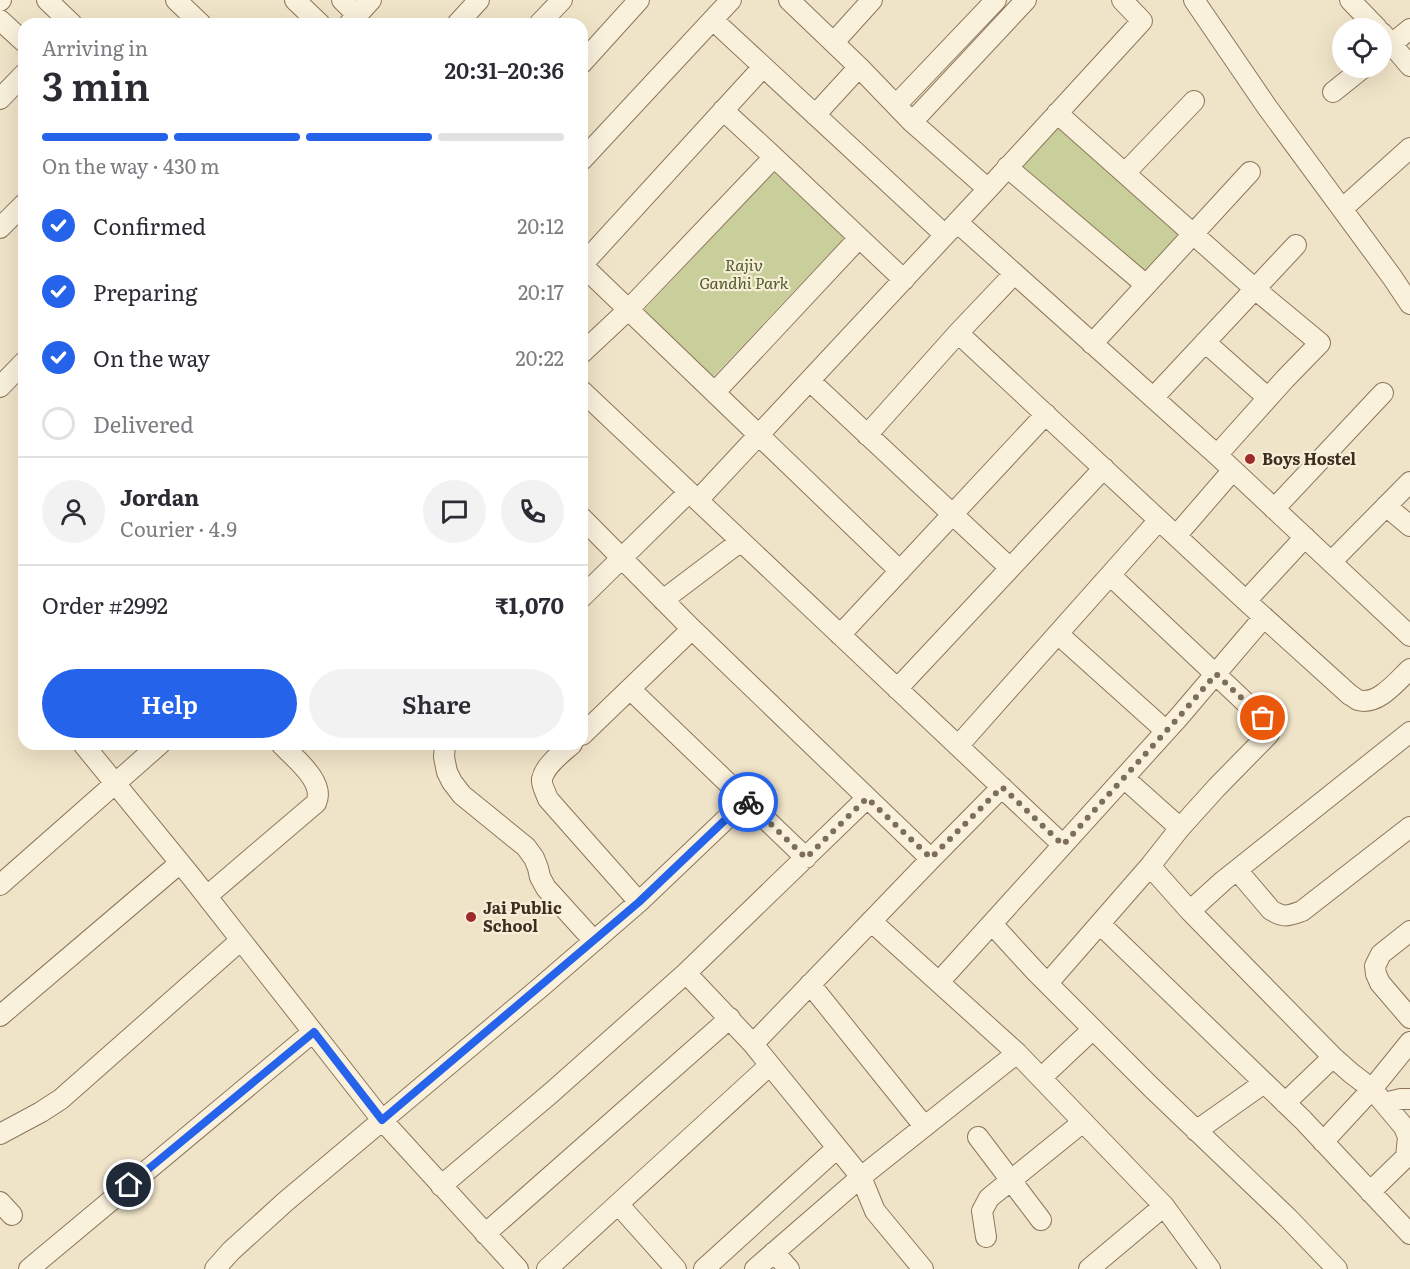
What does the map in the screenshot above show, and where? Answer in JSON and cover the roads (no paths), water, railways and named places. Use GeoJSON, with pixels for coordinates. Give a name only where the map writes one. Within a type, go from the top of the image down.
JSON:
{"type":"FeatureCollection","features":[{"type":"Feature","properties":{"kind":"street"},"geometry":{"type":"LineString","coordinates":[[47,0],[66,18]]}},
{"type":"Feature","properties":{"kind":"street"},"geometry":{"type":"LineString","coordinates":[[176,0],[194,18]]}},
{"type":"Feature","properties":{"kind":"street"},"geometry":{"type":"LineString","coordinates":[[295,0],[314,18]]}},
{"type":"Feature","properties":{"kind":"street"},"geometry":{"type":"LineString","coordinates":[[342,0],[352,18]]}},
{"type":"Feature","properties":{"kind":"street"},"geometry":{"type":"LineString","coordinates":[[355,18],[371,0]]}},
{"type":"Feature","properties":{"kind":"street"},"geometry":{"type":"LineString","coordinates":[[462,18],[479,0]]}},
{"type":"Feature","properties":{"kind":"street"},"geometry":{"type":"LineString","coordinates":[[545,18],[562,0]]}},
{"type":"Feature","properties":{"kind":"street"},"geometry":{"type":"LineString","coordinates":[[588,56],[639,0]]}},
{"type":"Feature","properties":{"kind":"street"},"geometry":{"type":"LineString","coordinates":[[588,154],[731,0]]}},
{"type":"Feature","properties":{"kind":"street"},"geometry":{"type":"LineString","coordinates":[[789,0],[834,42],[912,122],[988,189]]}},
{"type":"Feature","properties":{"kind":"street"},"geometry":{"type":"LineString","coordinates":[[834,42],[872,0]]}},
{"type":"Feature","properties":{"kind":"street"},"geometry":{"type":"LineString","coordinates":[[896,105],[996,0]]}},
{"type":"Feature","properties":{"kind":"street"},"geometry":{"type":"LineString","coordinates":[[912,122],[1026,0]]}},
{"type":"Feature","properties":{"kind":"street"},"geometry":{"type":"LineString","coordinates":[[588,591],[760,435],[1142,21],[1122,0]]}},
{"type":"Feature","properties":{"kind":"street"},"geometry":{"type":"LineString","coordinates":[[1194,0],[1267,107],[1377,257],[1407,294]]}},
{"type":"Feature","properties":{"kind":"street"},"geometry":{"type":"LineString","coordinates":[[1350,0],[1367,18]]}},
{"type":"Feature","properties":{"kind":"street"},"geometry":{"type":"LineString","coordinates":[[0,20],[18,36]]}},
{"type":"Feature","properties":{"kind":"street"},"geometry":{"type":"LineString","coordinates":[[712,20],[815,115],[951,229],[1014,274],[1217,455],[1410,636]]}},
{"type":"Feature","properties":{"kind":"street"},"geometry":{"type":"LineString","coordinates":[[1392,39],[1410,29]]}},
{"type":"Feature","properties":{"kind":"street"},"geometry":{"type":"LineString","coordinates":[[1392,49],[1410,66]]}},
{"type":"Feature","properties":{"kind":"street"},"geometry":{"type":"LineString","coordinates":[[588,258],[763,67]]}},
{"type":"Feature","properties":{"kind":"street"},"geometry":{"type":"LineString","coordinates":[[815,115],[859,67]]}},
{"type":"Feature","properties":{"kind":"street"},"geometry":{"type":"LineString","coordinates":[[1334,92],[1351,78]]}},
{"type":"Feature","properties":{"kind":"street"},"geometry":{"type":"LineString","coordinates":[[0,99],[18,80]]}},
{"type":"Feature","properties":{"kind":"street"},"geometry":{"type":"LineString","coordinates":[[1125,173],[1194,101]]}},
{"type":"Feature","properties":{"kind":"street"},"geometry":{"type":"LineString","coordinates":[[723,110],[904,280]]}},
{"type":"Feature","properties":{"kind":"street"},"geometry":{"type":"LineString","coordinates":[[1057,113],[1255,289],[1320,343],[1217,455]]}},
{"type":"Feature","properties":{"kind":"street"},"geometry":{"type":"LineString","coordinates":[[1342,209],[1410,148]]}},
{"type":"Feature","properties":{"kind":"street"},"geometry":{"type":"LineString","coordinates":[[588,347],[629,309],[774,157]]}},
{"type":"Feature","properties":{"kind":"street"},"geometry":{"type":"LineString","coordinates":[[1007,167],[1146,285]]}},
{"type":"Feature","properties":{"kind":"street"},"geometry":{"type":"LineString","coordinates":[[1092,344],[1250,172]]}},
{"type":"Feature","properties":{"kind":"street"},"geometry":{"type":"LineString","coordinates":[[0,228],[18,210]]}},
{"type":"Feature","properties":{"kind":"street"},"geometry":{"type":"LineString","coordinates":[[715,392],[859,238]]}},
{"type":"Feature","properties":{"kind":"street"},"geometry":{"type":"LineString","coordinates":[[1153,398],[1296,245]]}},
{"type":"Feature","properties":{"kind":"street"},"geometry":{"type":"LineString","coordinates":[[588,271],[900,571]]}},
{"type":"Feature","properties":{"kind":"street"},"geometry":{"type":"LineString","coordinates":[[867,435],[1014,274]]}},
{"type":"Feature","properties":{"kind":"street"},"geometry":{"type":"LineString","coordinates":[[958,333],[1350,695],[1359,700],[1370,700],[1382,695],[1410,669]]}},
{"type":"Feature","properties":{"kind":"street"},"geometry":{"type":"LineString","coordinates":[[1205,342],[1268,398]]}},
{"type":"Feature","properties":{"kind":"street"},"geometry":{"type":"LineString","coordinates":[[0,387],[18,371]]}},
{"type":"Feature","properties":{"kind":"street"},"geometry":{"type":"LineString","coordinates":[[810,381],[1010,568]]}},
{"type":"Feature","properties":{"kind":"street"},"geometry":{"type":"LineString","coordinates":[[1274,509],[1383,393]]}},
{"type":"Feature","properties":{"kind":"street"},"geometry":{"type":"LineString","coordinates":[[588,397],[1063,845]]}},
{"type":"Feature","properties":{"kind":"street"},"geometry":{"type":"LineString","coordinates":[[840,635],[1046,414]]}},
{"type":"Feature","properties":{"kind":"street"},"geometry":{"type":"LineString","coordinates":[[897,688],[1104,468]]}},
{"type":"Feature","properties":{"kind":"street"},"geometry":{"type":"LineString","coordinates":[[1176,536],[1233,470]]}},
{"type":"Feature","properties":{"kind":"street"},"geometry":{"type":"LineString","coordinates":[[1331,562],[1410,482]]}},
{"type":"Feature","properties":{"kind":"street"},"geometry":{"type":"LineString","coordinates":[[1386,506],[1410,526]]}},
{"type":"Feature","properties":{"kind":"street"},"geometry":{"type":"LineString","coordinates":[[958,746],[1159,520]]}},
{"type":"Feature","properties":{"kind":"street"},"geometry":{"type":"LineString","coordinates":[[588,524],[692,629],[931,858]]}},
{"type":"Feature","properties":{"kind":"street"},"geometry":{"type":"LineString","coordinates":[[1246,601],[1305,537]]}},
{"type":"Feature","properties":{"kind":"street"},"geometry":{"type":"LineString","coordinates":[[663,600],[741,541]]}},
{"type":"Feature","properties":{"kind":"street"},"geometry":{"type":"LineString","coordinates":[[1048,983],[1216,787],[1269,734],[1269,728],[1263,718],[1110,575]]}},
{"type":"Feature","properties":{"kind":"street"},"geometry":{"type":"LineString","coordinates":[[939,982],[1166,731],[1264,617]]}},
{"type":"Feature","properties":{"kind":"street"},"geometry":{"type":"LineString","coordinates":[[588,729],[692,629]]}},
{"type":"Feature","properties":{"kind":"street"},"geometry":{"type":"LineString","coordinates":[[1058,634],[1166,731]]}},
{"type":"Feature","properties":{"kind":"street"},"geometry":{"type":"LineString","coordinates":[[630,689],[806,858]]}},
{"type":"Feature","properties":{"kind":"street"},"geometry":{"type":"LineString","coordinates":[[1190,911],[1237,870],[1410,732]]}},
{"type":"Feature","properties":{"kind":"street"},"geometry":{"type":"LineString","coordinates":[[88,750],[180,862],[382,1120],[518,1269]]}},
{"type":"Feature","properties":{"kind":"street"},"geometry":{"type":"LineString","coordinates":[[0,885],[153,750]]}},
{"type":"Feature","properties":{"kind":"street"},"geometry":{"type":"LineString","coordinates":[[207,896],[319,797],[313,777],[287,750]]}},
{"type":"Feature","properties":{"kind":"street"},"geometry":{"type":"LineString","coordinates":[[445,750],[447,772],[462,795],[526,847],[534,858],[546,888],[594,941]]}},
{"type":"Feature","properties":{"kind":"street"},"geometry":{"type":"LineString","coordinates":[[566,750],[549,766],[542,780],[548,799],[639,902]]}},
{"type":"Feature","properties":{"kind":"street"},"geometry":{"type":"LineString","coordinates":[[1124,778],[1180,828]]}},
{"type":"Feature","properties":{"kind":"street"},"geometry":{"type":"LineString","coordinates":[[753,1044],[1002,787]]}},
{"type":"Feature","properties":{"kind":"street"},"geometry":{"type":"LineString","coordinates":[[441,1186],[551,1093],[686,973],[867,798]]}},
{"type":"Feature","properties":{"kind":"street"},"geometry":{"type":"LineString","coordinates":[[215,1269],[231,1251],[285,1202],[639,902],[746,800]]}},
{"type":"Feature","properties":{"kind":"street"},"geometry":{"type":"LineString","coordinates":[[1237,870],[1271,910],[1288,916],[1302,911],[1410,826]]}},
{"type":"Feature","properties":{"kind":"street"},"geometry":{"type":"LineString","coordinates":[[0,1016],[180,862]]}},
{"type":"Feature","properties":{"kind":"street"},"geometry":{"type":"LineString","coordinates":[[1150,866],[1190,911],[1334,1057],[1378,1096],[1404,1127],[1408,1137],[1406,1157],[1370,1192]]}},
{"type":"Feature","properties":{"kind":"street"},"geometry":{"type":"LineString","coordinates":[[871,921],[1017,1053],[1164,1206],[1210,1269]]}},
{"type":"Feature","properties":{"kind":"street"},"geometry":{"type":"LineString","coordinates":[[992,924],[1196,1131],[1288,1218],[1336,1269]]}},
{"type":"Feature","properties":{"kind":"street"},"geometry":{"type":"LineString","coordinates":[[1100,924],[1284,1102],[1410,1234]]}},
{"type":"Feature","properties":{"kind":"street"},"geometry":{"type":"LineString","coordinates":[[1410,931],[1381,954],[1375,966],[1380,983],[1410,1018]]}},
{"type":"Feature","properties":{"kind":"street"},"geometry":{"type":"LineString","coordinates":[[0,1134],[61,1099],[241,940]]}},
{"type":"Feature","properties":{"kind":"street"},"geometry":{"type":"LineString","coordinates":[[686,973],[753,1044],[861,1177],[876,1211],[923,1269]]}},
{"type":"Feature","properties":{"kind":"street"},"geometry":{"type":"LineString","coordinates":[[810,984],[924,1126]]}},
{"type":"Feature","properties":{"kind":"street"},"geometry":{"type":"LineString","coordinates":[[485,1234],[729,1018]]}},
{"type":"Feature","properties":{"kind":"street"},"geometry":{"type":"LineString","coordinates":[[1041,1078],[1094,1029]]}},
{"type":"Feature","properties":{"kind":"street"},"geometry":{"type":"LineString","coordinates":[[29,1269],[314,1032]]}},
{"type":"Feature","properties":{"kind":"street"},"geometry":{"type":"LineString","coordinates":[[1323,1142],[1378,1096],[1410,1042]]}},
{"type":"Feature","properties":{"kind":"street"},"geometry":{"type":"LineString","coordinates":[[755,1269],[861,1177],[1017,1053]]}},
{"type":"Feature","properties":{"kind":"street"},"geometry":{"type":"LineString","coordinates":[[1284,1102],[1334,1057]]}},
{"type":"Feature","properties":{"kind":"street"},"geometry":{"type":"LineString","coordinates":[[547,1269],[770,1065]]}},
{"type":"Feature","properties":{"kind":"street"},"geometry":{"type":"LineString","coordinates":[[1196,1131],[1264,1083]]}},
{"type":"Feature","properties":{"kind":"street"},"geometry":{"type":"LineString","coordinates":[[1378,1096],[1410,1099]]}},
{"type":"Feature","properties":{"kind":"street"},"geometry":{"type":"LineString","coordinates":[[986,1237],[982,1211],[989,1198],[1083,1122]]}},
{"type":"Feature","properties":{"kind":"street"},"geometry":{"type":"LineString","coordinates":[[978,1137],[1041,1220]]}},
{"type":"Feature","properties":{"kind":"street"},"geometry":{"type":"LineString","coordinates":[[704,1269],[837,1148]]}},
{"type":"Feature","properties":{"kind":"street"},"geometry":{"type":"LineString","coordinates":[[618,1204],[676,1269]]}},
{"type":"Feature","properties":{"kind":"street"},"geometry":{"type":"LineString","coordinates":[[1089,1269],[1164,1206]]}},
{"type":"Feature","properties":{"kind":"street"},"geometry":{"type":"LineString","coordinates":[[774,1252],[789,1269]]}},
{"type":"Feature","properties":{"kind":"place","name":"Boys Hostel"},"geometry":{"type":"Point","coordinates":[1250,459]}},
{"type":"Feature","properties":{"kind":"place","name":"Jai Public School"},"geometry":{"type":"Point","coordinates":[471,917]}},
{"type":"Feature","properties":{"kind":"park label","name":"Rajiv Gandhi Park"},"geometry":{"type":"Point","coordinates":[744,274]}}]}
